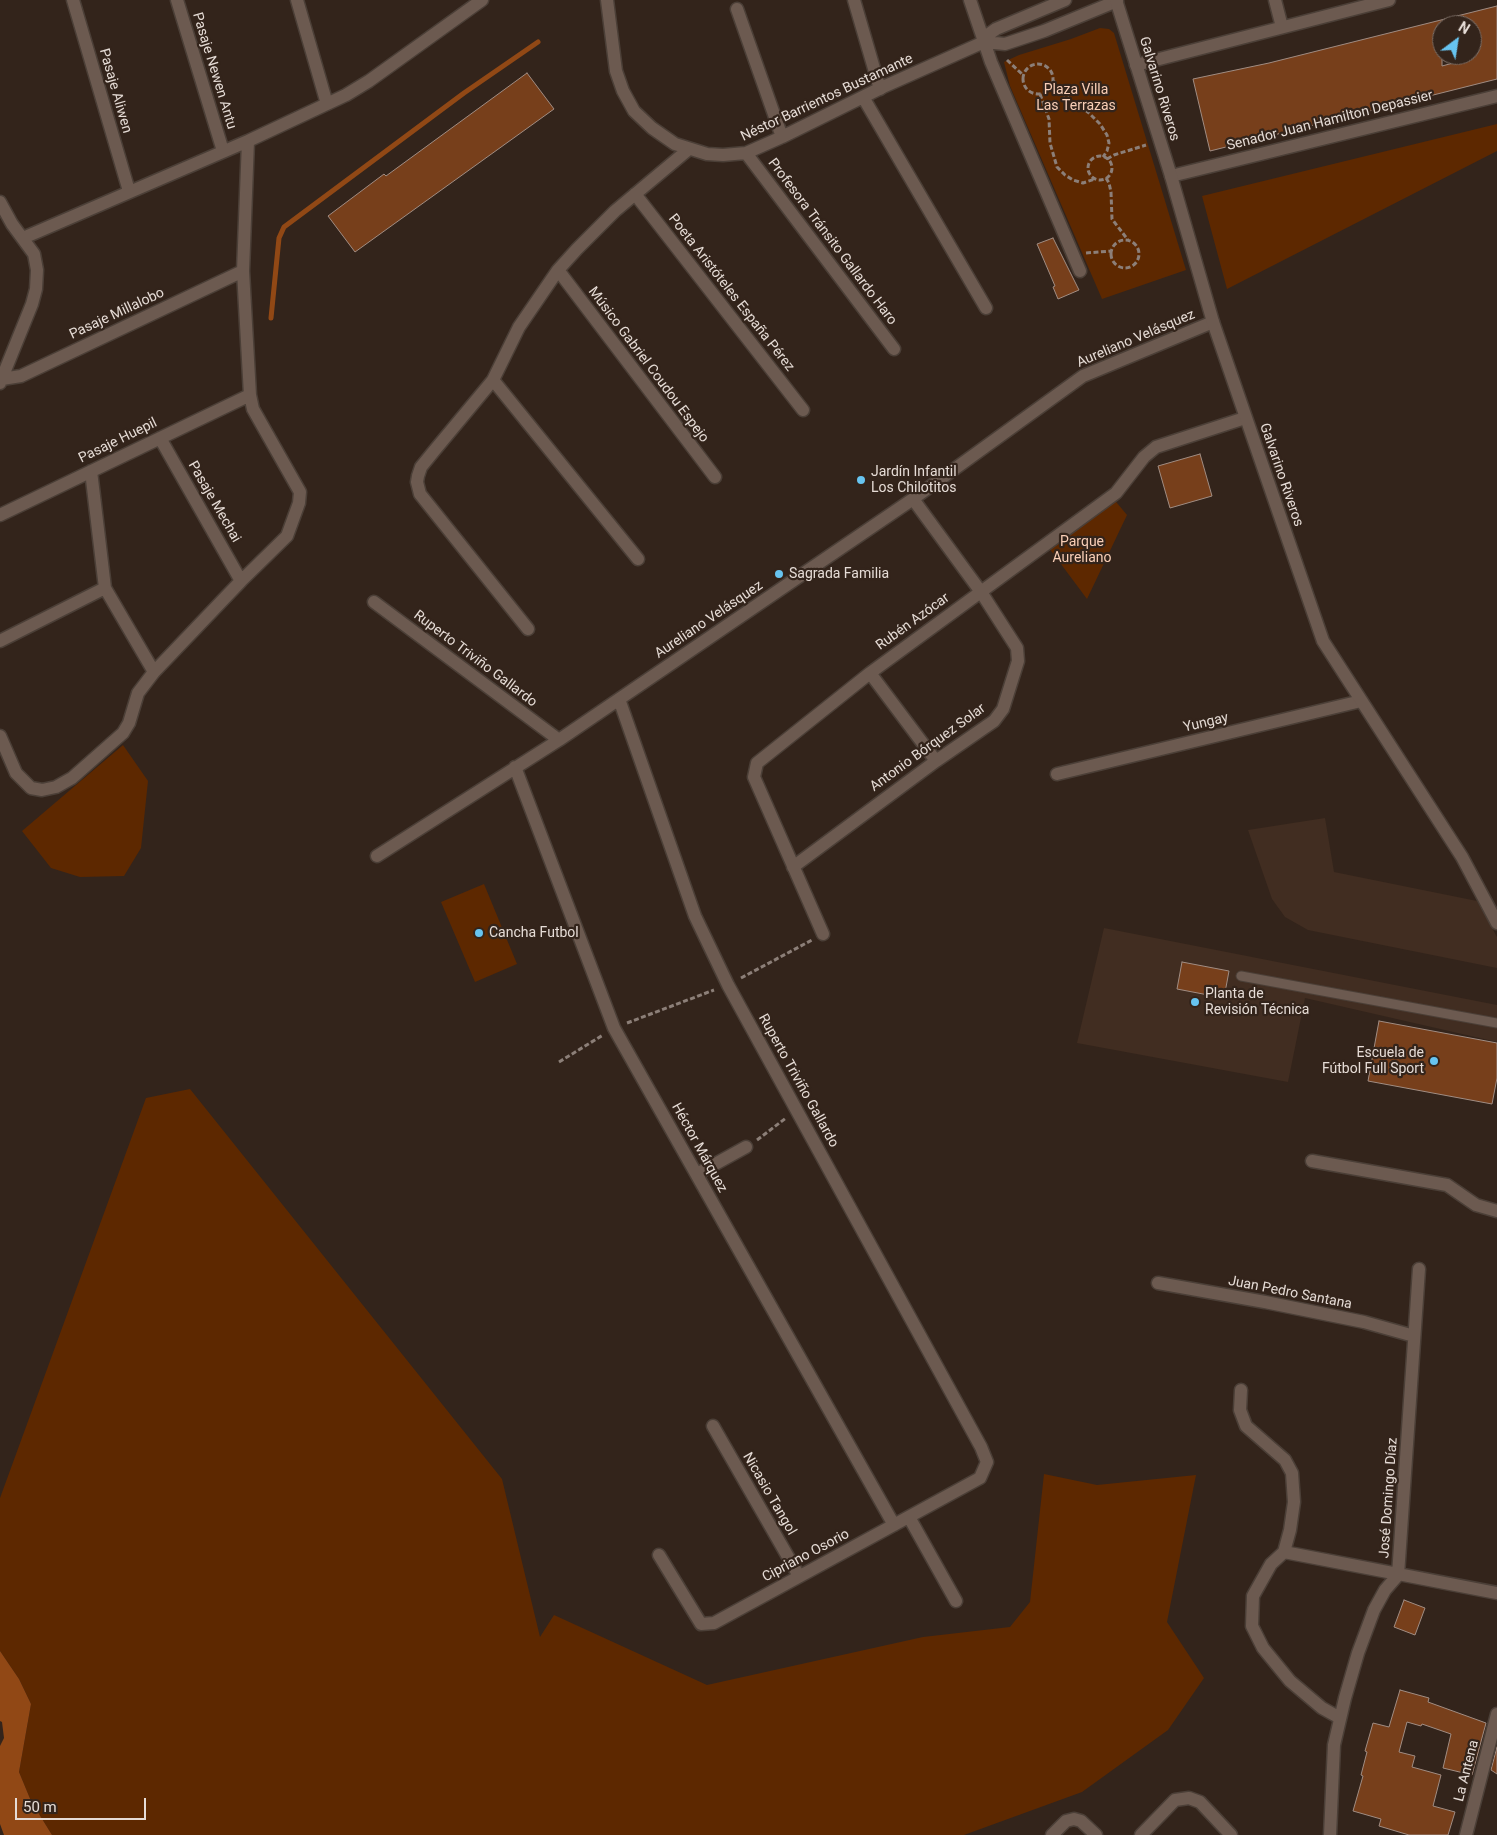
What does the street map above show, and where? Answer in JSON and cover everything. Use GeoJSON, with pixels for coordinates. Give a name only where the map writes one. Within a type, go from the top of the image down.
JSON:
{"type":"FeatureCollection","features":[{"type":"Feature","properties":{"kind":"street","name":"Pasaje Aliwen"},"geometry":{"type":"LineString","coordinates":[[73,0],[129,191]]}},
{"type":"Feature","properties":{"kind":"street","name":"Pasaje Newen Antu"},"geometry":{"type":"LineString","coordinates":[[177,0],[222,151]]}},
{"type":"Feature","properties":{"kind":"street"},"geometry":{"type":"LineString","coordinates":[[296,0],[327,104]]}},
{"type":"Feature","properties":{"kind":"street"},"geometry":{"type":"LineString","coordinates":[[23,238],[248,141],[327,104],[369,81],[482,0]]}},
{"type":"Feature","properties":{"kind":"street","name":"Néstor Barrientos Bustamante"},"geometry":{"type":"LineString","coordinates":[[607,0],[616,71],[628,101],[643,119],[662,136],[675,144],[707,154],[723,155],[746,153],[782,137],[880,88],[984,42],[989,34],[996,29],[1065,0]]}},
{"type":"Feature","properties":{"kind":"street"},"geometry":{"type":"LineString","coordinates":[[854,0],[880,88]]}},
{"type":"Feature","properties":{"kind":"street"},"geometry":{"type":"LineString","coordinates":[[970,0],[984,42],[1080,270]]}},
{"type":"Feature","properties":{"kind":"street"},"geometry":{"type":"LineString","coordinates":[[984,42],[1000,44],[1044,31],[1116,0]]}},
{"type":"Feature","properties":{"kind":"street","name":"Galvarino Riveros"},"geometry":{"type":"LineString","coordinates":[[1116,0],[1171,176],[1213,322],[1324,641],[1462,857],[1497,923]]}},
{"type":"Feature","properties":{"kind":"street"},"geometry":{"type":"LineString","coordinates":[[1275,0],[1282,27]]}},
{"type":"Feature","properties":{"kind":"street"},"geometry":{"type":"LineString","coordinates":[[1136,64],[1390,0]]}},
{"type":"Feature","properties":{"kind":"street"},"geometry":{"type":"LineString","coordinates":[[737,9],[782,137]]}},
{"type":"Feature","properties":{"kind":"street","name":"Senador Juan Hamilton Depassier"},"geometry":{"type":"LineString","coordinates":[[1171,176],[1497,96]]}},
{"type":"Feature","properties":{"kind":"street"},"geometry":{"type":"LineString","coordinates":[[863,97],[986,308]]}},
{"type":"Feature","properties":{"kind":"street"},"geometry":{"type":"LineString","coordinates":[[0,736],[16,773],[31,788],[42,790],[56,787],[72,778],[123,733],[129,723],[138,693],[154,672],[287,536],[299,503],[300,492],[253,408],[250,395],[243,271],[248,141]]}},
{"type":"Feature","properties":{"kind":"street"},"geometry":{"type":"LineString","coordinates":[[528,629],[420,494],[418,476],[422,467],[493,380],[518,327],[558,270],[598,227],[689,149]]}},
{"type":"Feature","properties":{"kind":"street","name":"Profesora Tránsito Gallardo Haro"},"geometry":{"type":"LineString","coordinates":[[746,153],[894,349]]}},
{"type":"Feature","properties":{"kind":"street","name":"Poeta Aristóteles España Pérez"},"geometry":{"type":"LineString","coordinates":[[635,194],[803,410]]}},
{"type":"Feature","properties":{"kind":"street"},"geometry":{"type":"LineString","coordinates":[[0,202],[12,224],[34,254],[37,270],[36,289],[24,325],[1,380]]}},
{"type":"Feature","properties":{"kind":"street","name":"Músico Gabriel Coudou Espejo"},"geometry":{"type":"LineString","coordinates":[[558,270],[715,477]]}},
{"type":"Feature","properties":{"kind":"street","name":"Pasaje Millalobo"},"geometry":{"type":"LineString","coordinates":[[1,380],[20,376],[243,271]]}},
{"type":"Feature","properties":{"kind":"street","name":"Aureliano Velásquez"},"geometry":{"type":"LineString","coordinates":[[377,856],[559,740],[913,499],[1083,376],[1213,322]]}},
{"type":"Feature","properties":{"kind":"street"},"geometry":{"type":"LineString","coordinates":[[493,380],[638,560]]}},
{"type":"Feature","properties":{"kind":"street","name":"Pasaje Huepil"},"geometry":{"type":"LineString","coordinates":[[0,515],[250,395]]}},
{"type":"Feature","properties":{"kind":"street","name":"Rubén Azócar"},"geometry":{"type":"LineString","coordinates":[[823,934],[754,777],[757,763],[870,673],[1116,493],[1144,457],[1156,447],[1246,418]]}},
{"type":"Feature","properties":{"kind":"street","name":"Pasaje Mechai"},"geometry":{"type":"LineString","coordinates":[[160,438],[241,581]]}},
{"type":"Feature","properties":{"kind":"street"},"geometry":{"type":"LineString","coordinates":[[90,471],[105,588],[154,672]]}},
{"type":"Feature","properties":{"kind":"street","name":"Antonio Bórquez Solar"},"geometry":{"type":"LineString","coordinates":[[793,867],[936,761],[994,721],[1003,709],[1018,661],[1017,648],[981,592],[913,499]]}},
{"type":"Feature","properties":{"kind":"street"},"geometry":{"type":"LineString","coordinates":[[0,641],[105,588]]}},
{"type":"Feature","properties":{"kind":"street","name":"Ruperto Triviño Gallardo"},"geometry":{"type":"LineString","coordinates":[[374,602],[559,740]]}},
{"type":"Feature","properties":{"kind":"street"},"geometry":{"type":"LineString","coordinates":[[870,673],[936,761]]}},
{"type":"Feature","properties":{"kind":"street","name":"Ruperto Triviño Gallardo"},"geometry":{"type":"LineString","coordinates":[[619,699],[695,916],[728,985],[981,1447],[987,1462]]}},
{"type":"Feature","properties":{"kind":"street","name":"Yungay"},"geometry":{"type":"LineString","coordinates":[[1057,774],[1361,701]]}},
{"type":"Feature","properties":{"kind":"street","name":"Héctor Márquez"},"geometry":{"type":"LineString","coordinates":[[515,768],[614,1028],[894,1525]]}},
{"type":"Feature","properties":{"kind":"street"},"geometry":{"type":"LineString","coordinates":[[696,1174],[746,1147]]}},
{"type":"Feature","properties":{"kind":"street"},"geometry":{"type":"LineString","coordinates":[[1312,1160],[1447,1185],[1476,1205],[1497,1211]]}},
{"type":"Feature","properties":{"kind":"street","name":"José Domingo Díaz"},"geometry":{"type":"LineString","coordinates":[[1330,1835],[1334,1745],[1340,1718],[1358,1653],[1374,1610],[1385,1590],[1398,1574],[1419,1269]]}},
{"type":"Feature","properties":{"kind":"street","name":"Juan Pedro Santana"},"geometry":{"type":"LineString","coordinates":[[1158,1283],[1364,1322],[1414,1336]]}},
{"type":"Feature","properties":{"kind":"street"},"geometry":{"type":"LineString","coordinates":[[1241,1390],[1240,1410],[1246,1426],[1285,1460],[1292,1473],[1294,1502],[1290,1530],[1284,1552],[1271,1564],[1253,1596],[1252,1626],[1264,1648],[1290,1681],[1322,1708],[1340,1718]]}},
{"type":"Feature","properties":{"kind":"street","name":"Nicasio Tangol"},"geometry":{"type":"LineString","coordinates":[[713,1426],[799,1576]]}},
{"type":"Feature","properties":{"kind":"street","name":"Cipriano Osorio"},"geometry":{"type":"LineString","coordinates":[[659,1555],[701,1624],[714,1623],[980,1478],[987,1462]]}},
{"type":"Feature","properties":{"kind":"street"},"geometry":{"type":"LineString","coordinates":[[909,1517],[956,1601]]}},
{"type":"Feature","properties":{"kind":"street"},"geometry":{"type":"LineString","coordinates":[[1284,1552],[1497,1593]]}},
{"type":"Feature","properties":{"kind":"street","name":"La Antena"},"geometry":{"type":"LineString","coordinates":[[1466,1835],[1497,1714]]}},
{"type":"Feature","properties":{"kind":"street"},"geometry":{"type":"LineString","coordinates":[[1141,1835],[1175,1800],[1189,1798],[1200,1802],[1231,1835]]}},
{"type":"Feature","properties":{"kind":"street"},"geometry":{"type":"LineString","coordinates":[[1052,1835],[1066,1821],[1074,1819],[1081,1821],[1096,1835]]}},
{"type":"Feature","properties":{"kind":"lane"},"geometry":{"type":"LineString","coordinates":[[1241,976],[1497,1023]]}},
{"type":"Feature","properties":{"kind":"path"},"geometry":{"type":"LineString","coordinates":[[1000,44],[1003,56],[1023,74]]}},
{"type":"Feature","properties":{"kind":"path"},"geometry":{"type":"LineString","coordinates":[[1053,80],[1049,89],[1040,94],[1034,93],[1026,88],[1023,74],[1028,67],[1037,63],[1046,66],[1063,94],[1089,113],[1100,124],[1107,135],[1109,143],[1105,158],[1112,168],[1106,178]]}},
{"type":"Feature","properties":{"kind":"path"},"geometry":{"type":"LineString","coordinates":[[1040,94],[1049,119],[1050,143],[1057,167],[1073,180],[1083,182],[1106,178]]}},
{"type":"Feature","properties":{"kind":"path"},"geometry":{"type":"LineString","coordinates":[[1095,179],[1088,170],[1090,162],[1096,157],[1105,158],[1160,142]]}},
{"type":"Feature","properties":{"kind":"path"},"geometry":{"type":"LineString","coordinates":[[1106,178],[1111,192],[1112,219],[1128,240],[1133,242],[1139,250],[1138,260],[1132,267],[1118,267],[1112,260],[1112,247],[1119,241],[1128,240]]}},
{"type":"Feature","properties":{"kind":"path"},"geometry":{"type":"LineString","coordinates":[[1073,255],[1111,251]]}},
{"type":"Feature","properties":{"kind":"path"},"geometry":{"type":"LineString","coordinates":[[559,1062],[614,1028],[728,985],[823,934]]}},
{"type":"Feature","properties":{"kind":"path"},"geometry":{"type":"LineString","coordinates":[[746,1147],[796,1110]]}},
{"type":"Feature","properties":{"kind":"shaded area"},"geometry":{"type":"Polygon","coordinates":[[[1325,818],[1334,872],[1477,901],[1497,937],[1497,968],[1308,930],[1285,917],[1272,899],[1248,830],[1325,818]]]}},
{"type":"Feature","properties":{"kind":"shaded area","name":"Planta de Revisión Técnica"},"geometry":{"type":"Polygon","coordinates":[[[1104,928],[1497,1005],[1497,1042],[1305,998],[1288,1082],[1077,1043],[1104,928]]]}},
{"type":"Feature","properties":{"kind":"shaded area"},"geometry":{"type":"Polygon","coordinates":[[[0,1651],[19,1679],[31,1704],[19,1772],[31,1801],[52,1835],[4,1835],[0,1824],[0,1746],[4,1738],[2,1722],[0,1721],[0,1651]]]}},
{"type":"Feature","properties":{"kind":"green space","name":"Plaza Villa Las Terrazas"},"geometry":{"type":"Polygon","coordinates":[[[1100,28],[1109,29],[1114,33],[1186,270],[1102,299],[1010,86],[1004,62],[1019,55],[1100,28]]]}},
{"type":"Feature","properties":{"kind":"green space"},"geometry":{"type":"Polygon","coordinates":[[[1497,124],[1497,151],[1227,289],[1202,196],[1497,124]]]}},
{"type":"Feature","properties":{"kind":"green space","name":"Parque Aureliano"},"geometry":{"type":"Polygon","coordinates":[[[1112,497],[1127,515],[1087,599],[1046,544],[1112,497]]]}},
{"type":"Feature","properties":{"kind":"green space"},"geometry":{"type":"Polygon","coordinates":[[[123,745],[148,781],[141,848],[124,876],[80,877],[51,868],[22,831],[123,745]]]}},
{"type":"Feature","properties":{"kind":"green space","name":"Cancha Futbol"},"geometry":{"type":"Polygon","coordinates":[[[484,884],[517,964],[475,982],[441,902],[484,884]]]}},
{"type":"Feature","properties":{"kind":"green space"},"geometry":{"type":"Polygon","coordinates":[[[190,1089],[502,1479],[540,1637],[554,1615],[707,1685],[923,1637],[1010,1627],[1030,1602],[1044,1474],[1097,1485],[1196,1475],[1167,1622],[1204,1678],[1168,1730],[1082,1792],[964,1835],[52,1835],[31,1801],[19,1772],[31,1704],[19,1679],[0,1651],[0,1498],[146,1098],[190,1089]]]}},
{"type":"Feature","properties":{"kind":"building"},"geometry":{"type":"Polygon","coordinates":[[[1497,6],[1497,79],[1210,151],[1193,79],[1269,63],[1432,22],[1432,65],[1482,65],[1482,15],[1461,15],[1497,6]]]}},
{"type":"Feature","properties":{"kind":"building"},"geometry":{"type":"Polygon","coordinates":[[[527,73],[554,109],[355,252],[328,216],[527,73]]]}},
{"type":"Feature","properties":{"kind":"building"},"geometry":{"type":"Polygon","coordinates":[[[1053,238],[1079,290],[1058,299],[1053,287],[1055,286],[1037,244],[1053,238]]]}},
{"type":"Feature","properties":{"kind":"building"},"geometry":{"type":"Polygon","coordinates":[[[1200,454],[1212,496],[1170,508],[1158,466],[1200,454]]]}},
{"type":"Feature","properties":{"kind":"building"},"geometry":{"type":"Polygon","coordinates":[[[1182,962],[1229,971],[1224,998],[1177,989],[1182,962]]]}},
{"type":"Feature","properties":{"kind":"building","name":"Escuela de Fútbol Full Sport"},"geometry":{"type":"Polygon","coordinates":[[[1379,1021],[1497,1043],[1497,1078],[1492,1104],[1368,1081],[1379,1021]]]}},
{"type":"Feature","properties":{"kind":"building"},"geometry":{"type":"Polygon","coordinates":[[[1404,1600],[1425,1608],[1415,1635],[1394,1627],[1404,1600]]]}},
{"type":"Feature","properties":{"kind":"building"},"geometry":{"type":"Polygon","coordinates":[[[1400,1690],[1429,1698],[1428,1702],[1486,1723],[1472,1775],[1443,1768],[1451,1734],[1422,1724],[1421,1726],[1407,1722],[1399,1752],[1415,1756],[1412,1767],[1441,1775],[1433,1806],[1455,1812],[1448,1835],[1409,1835],[1379,1826],[1381,1819],[1353,1811],[1363,1776],[1361,1775],[1367,1752],[1365,1751],[1373,1723],[1389,1727],[1400,1690]]]}},
{"type":"Feature","properties":{"kind":"building"},"geometry":{"type":"Polygon","coordinates":[[[1497,1747],[1497,1774],[1491,1770],[1497,1747]]]}},
{"type":"Feature","properties":{"kind":"waterway"},"geometry":{"type":"LineString","coordinates":[[271,318],[279,238],[284,227],[464,93],[538,42]]}},
{"type":"Feature","properties":{"kind":"place","name":"Jardín Infantil Los Chilotitos"},"geometry":{"type":"Point","coordinates":[861,480]}},
{"type":"Feature","properties":{"kind":"place","name":"Sagrada Familia"},"geometry":{"type":"Point","coordinates":[779,574]}},
{"type":"Feature","properties":{"kind":"place","name":"Cancha Futbol"},"geometry":{"type":"Point","coordinates":[479,933]}},
{"type":"Feature","properties":{"kind":"place","name":"Planta de Revisión Técnica"},"geometry":{"type":"Point","coordinates":[1195,1002]}},
{"type":"Feature","properties":{"kind":"place","name":"Escuela de Fútbol Full Sport"},"geometry":{"type":"Point","coordinates":[1434,1061]}}]}
